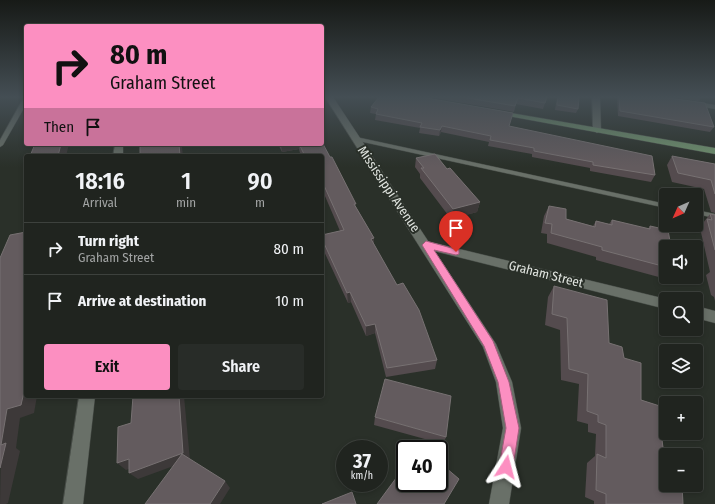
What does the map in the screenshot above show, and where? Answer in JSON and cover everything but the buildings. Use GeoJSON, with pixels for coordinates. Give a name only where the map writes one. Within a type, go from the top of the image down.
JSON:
{"type":"FeatureCollection","features":[{"type":"Feature","properties":{"kind":"main road"},"geometry":{"type":"LineString","coordinates":[[542,121],[715,151]]}},
{"type":"Feature","properties":{"kind":"street","name":"Mississippi Avenue"},"geometry":{"type":"LineString","coordinates":[[344,121],[489,344],[504,382],[512,428],[498,504]]}},
{"type":"Feature","properties":{"kind":"street"},"geometry":{"type":"LineString","coordinates":[[597,121],[597,130]]}},
{"type":"Feature","properties":{"kind":"street","name":"Graham Street"},"geometry":{"type":"LineString","coordinates":[[426,245],[659,302]]}},
{"type":"Feature","properties":{"kind":"street"},"geometry":{"type":"LineString","coordinates":[[703,314],[715,317]]}},
{"type":"Feature","properties":{"kind":"street"},"geometry":{"type":"LineString","coordinates":[[73,504],[87,398]]}},
{"type":"Feature","properties":{"kind":"lane"},"geometry":{"type":"LineString","coordinates":[[0,145],[15,121]]}},
{"type":"Feature","properties":{"kind":"lane"},"geometry":{"type":"LineString","coordinates":[[356,139],[659,204]]}},
{"type":"Feature","properties":{"kind":"lane"},"geometry":{"type":"LineString","coordinates":[[703,213],[715,216]]}},
{"type":"Feature","properties":{"kind":"route"},"geometry":{"type":"LineString","coordinates":[[456,252],[426,245],[489,344],[504,382],[512,428],[506,467]]}}]}
